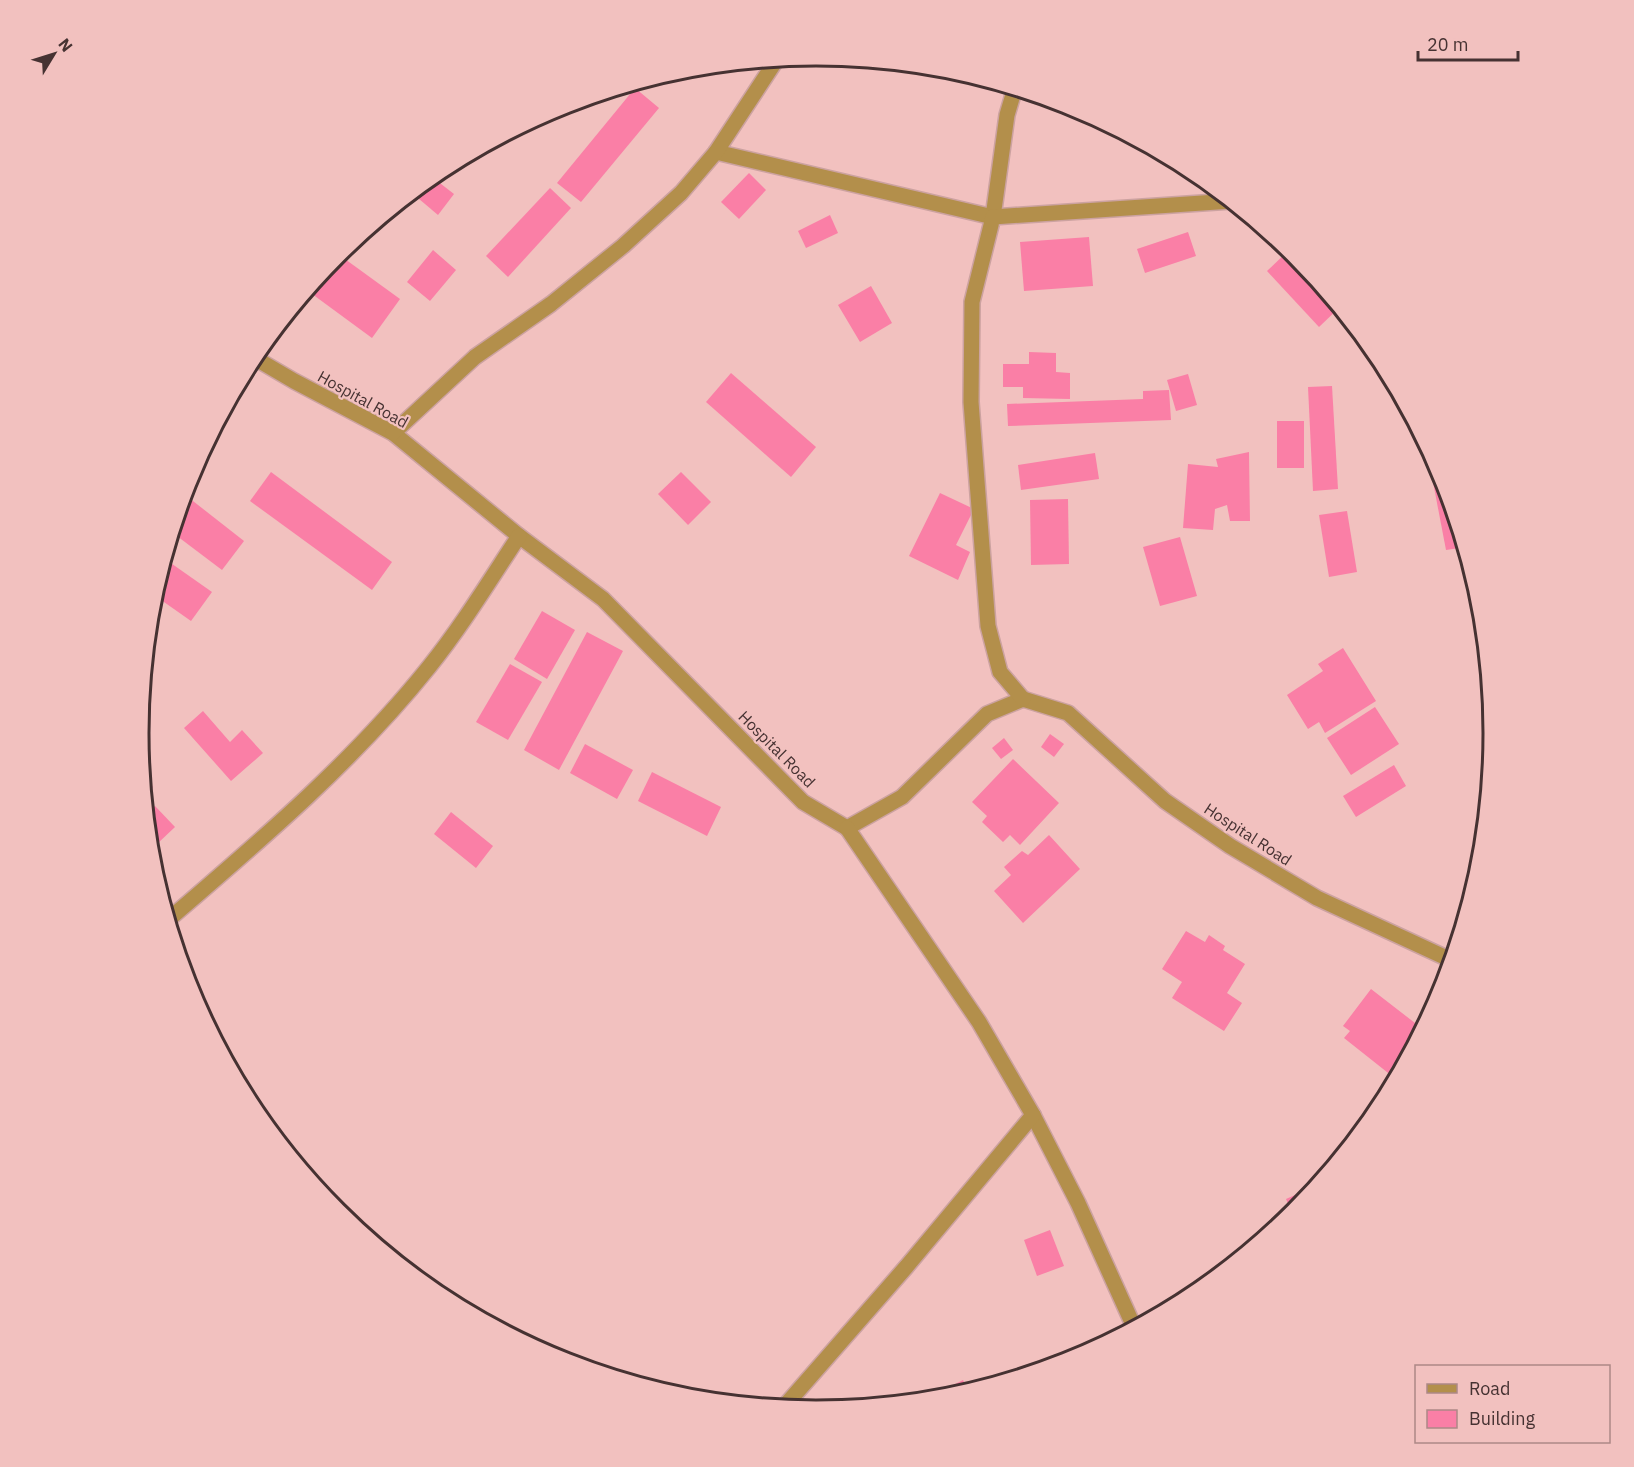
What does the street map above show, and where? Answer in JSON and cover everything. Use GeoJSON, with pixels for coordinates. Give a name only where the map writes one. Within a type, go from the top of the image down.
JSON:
{"type":"FeatureCollection","features":[{"type":"Feature","properties":{"kind":"street"},"geometry":{"type":"LineString","coordinates":[[393,433],[475,357],[551,304],[623,246],[681,193],[716,152],[772,67]]}},
{"type":"Feature","properties":{"kind":"street"},"geometry":{"type":"LineString","coordinates":[[1013,96],[1007,116],[993,216],[972,302],[971,402],[988,626],[1000,672],[1023,699],[987,714],[902,797],[847,828],[979,1023],[1033,1115],[1078,1203],[1132,1322]]}},
{"type":"Feature","properties":{"kind":"street"},"geometry":{"type":"LineString","coordinates":[[716,152],[993,216],[1220,202]]}},
{"type":"Feature","properties":{"kind":"street","name":"Hospital Road"},"geometry":{"type":"LineString","coordinates":[[262,362],[393,433],[519,536],[603,599],[803,802],[847,828]]}},
{"type":"Feature","properties":{"kind":"street"},"geometry":{"type":"LineString","coordinates":[[175,914],[269,832],[363,743],[430,666],[519,536]]}},
{"type":"Feature","properties":{"kind":"street","name":"Hospital Road"},"geometry":{"type":"LineString","coordinates":[[1023,699],[1068,712],[1165,801],[1230,846],[1317,898],[1446,958]]}},
{"type":"Feature","properties":{"kind":"street"},"geometry":{"type":"LineString","coordinates":[[790,1400],[908,1266],[1033,1115]]}},
{"type":"Feature","properties":{"kind":"building"},"geometry":{"type":"Polygon","coordinates":[[[638,91],[659,108],[581,202],[557,183],[631,93],[638,91]]]}},
{"type":"Feature","properties":{"kind":"building"},"geometry":{"type":"Polygon","coordinates":[[[749,173],[766,190],[739,219],[721,202],[749,173]]]}},
{"type":"Feature","properties":{"kind":"building"},"geometry":{"type":"Polygon","coordinates":[[[440,183],[454,194],[438,215],[418,198],[440,183]]]}},
{"type":"Feature","properties":{"kind":"building"},"geometry":{"type":"Polygon","coordinates":[[[550,188],[571,208],[508,277],[486,256],[550,188]]]}},
{"type":"Feature","properties":{"kind":"building"},"geometry":{"type":"Polygon","coordinates":[[[830,215],[838,233],[806,248],[798,231],[830,215]]]}},
{"type":"Feature","properties":{"kind":"building"},"geometry":{"type":"Polygon","coordinates":[[[1188,232],[1196,256],[1145,273],[1137,249],[1188,232]]]}},
{"type":"Feature","properties":{"kind":"building"},"geometry":{"type":"Polygon","coordinates":[[[1089,237],[1093,286],[1024,291],[1020,242],[1089,237]]]}},
{"type":"Feature","properties":{"kind":"building"},"geometry":{"type":"Polygon","coordinates":[[[433,250],[456,270],[430,301],[407,282],[433,250]]]}},
{"type":"Feature","properties":{"kind":"building"},"geometry":{"type":"Polygon","coordinates":[[[1283,256],[1335,312],[1319,327],[1267,271],[1283,256]]]}},
{"type":"Feature","properties":{"kind":"building"},"geometry":{"type":"Polygon","coordinates":[[[347,260],[400,299],[372,338],[313,295],[347,260]]]}},
{"type":"Feature","properties":{"kind":"building"},"geometry":{"type":"Polygon","coordinates":[[[871,286],[892,323],[860,342],[838,305],[871,286]]]}},
{"type":"Feature","properties":{"kind":"building"},"geometry":{"type":"Polygon","coordinates":[[[1029,352],[1056,353],[1056,372],[1070,373],[1070,399],[1023,398],[1023,387],[1003,387],[1003,364],[1029,364],[1029,352]]]}},
{"type":"Feature","properties":{"kind":"building"},"geometry":{"type":"Polygon","coordinates":[[[731,373],[816,447],[791,477],[706,402],[731,373]]]}},
{"type":"Feature","properties":{"kind":"building"},"geometry":{"type":"Polygon","coordinates":[[[1188,374],[1197,405],[1176,411],[1167,380],[1188,374]]]}},
{"type":"Feature","properties":{"kind":"building"},"geometry":{"type":"Polygon","coordinates":[[[1332,386],[1338,489],[1313,491],[1308,387],[1332,386]]]}},
{"type":"Feature","properties":{"kind":"building"},"geometry":{"type":"Polygon","coordinates":[[[1169,390],[1171,420],[1008,426],[1007,404],[1143,399],[1143,391],[1169,390]]]}},
{"type":"Feature","properties":{"kind":"building"},"geometry":{"type":"Polygon","coordinates":[[[1277,421],[1304,421],[1304,468],[1277,468],[1277,421]]]}},
{"type":"Feature","properties":{"kind":"building"},"geometry":{"type":"Polygon","coordinates":[[[1249,452],[1250,521],[1230,521],[1227,505],[1215,509],[1213,530],[1183,528],[1188,464],[1218,467],[1216,459],[1249,452]]]}},
{"type":"Feature","properties":{"kind":"building"},"geometry":{"type":"Polygon","coordinates":[[[1095,453],[1099,479],[1021,490],[1018,465],[1095,453]]]}},
{"type":"Feature","properties":{"kind":"building"},"geometry":{"type":"Polygon","coordinates":[[[271,472],[392,562],[372,590],[250,501],[271,472]]]}},
{"type":"Feature","properties":{"kind":"building"},"geometry":{"type":"Polygon","coordinates":[[[681,472],[711,502],[688,525],[658,494],[681,472]]]}},
{"type":"Feature","properties":{"kind":"building"},"geometry":{"type":"Polygon","coordinates":[[[1433,482],[1435,482],[1458,548],[1446,550],[1433,482]]]}},
{"type":"Feature","properties":{"kind":"building"},"geometry":{"type":"Polygon","coordinates":[[[940,493],[974,509],[956,545],[970,552],[958,580],[909,556],[940,493]]]}},
{"type":"Feature","properties":{"kind":"building"},"geometry":{"type":"Polygon","coordinates":[[[1068,499],[1069,564],[1031,565],[1030,500],[1068,499]]]}},
{"type":"Feature","properties":{"kind":"building"},"geometry":{"type":"Polygon","coordinates":[[[192,500],[244,541],[222,570],[179,538],[192,500]]]}},
{"type":"Feature","properties":{"kind":"building"},"geometry":{"type":"Polygon","coordinates":[[[1347,511],[1357,572],[1329,577],[1319,515],[1347,511]]]}},
{"type":"Feature","properties":{"kind":"building"},"geometry":{"type":"Polygon","coordinates":[[[1180,537],[1197,596],[1160,606],[1143,547],[1180,537]]]}},
{"type":"Feature","properties":{"kind":"building"},"geometry":{"type":"Polygon","coordinates":[[[171,563],[212,592],[191,621],[162,601],[171,563]]]}},
{"type":"Feature","properties":{"kind":"building"},"geometry":{"type":"Polygon","coordinates":[[[542,611],[575,630],[547,679],[514,659],[542,611]]]}},
{"type":"Feature","properties":{"kind":"building"},"geometry":{"type":"Polygon","coordinates":[[[587,632],[623,651],[559,770],[524,750],[587,632]]]}},
{"type":"Feature","properties":{"kind":"building"},"geometry":{"type":"Polygon","coordinates":[[[1343,648],[1376,701],[1325,733],[1319,722],[1308,729],[1287,695],[1323,671],[1318,664],[1343,648]]]}},
{"type":"Feature","properties":{"kind":"building"},"geometry":{"type":"Polygon","coordinates":[[[510,664],[542,682],[508,740],[476,722],[510,664]]]}},
{"type":"Feature","properties":{"kind":"building"},"geometry":{"type":"Polygon","coordinates":[[[1375,707],[1399,744],[1351,775],[1327,738],[1375,707]]]}},
{"type":"Feature","properties":{"kind":"building"},"geometry":{"type":"Polygon","coordinates":[[[203,711],[230,742],[242,730],[263,753],[231,781],[184,728],[203,711]]]}},
{"type":"Feature","properties":{"kind":"building"},"geometry":{"type":"Polygon","coordinates":[[[1050,734],[1064,744],[1054,757],[1041,747],[1050,734]]]}},
{"type":"Feature","properties":{"kind":"building"},"geometry":{"type":"Polygon","coordinates":[[[1004,738],[1013,750],[1001,759],[992,748],[1004,738]]]}},
{"type":"Feature","properties":{"kind":"building"},"geometry":{"type":"Polygon","coordinates":[[[585,744],[633,770],[617,799],[570,773],[585,744]]]}},
{"type":"Feature","properties":{"kind":"building"},"geometry":{"type":"Polygon","coordinates":[[[1013,759],[1059,803],[1020,845],[1010,835],[1003,842],[982,822],[987,816],[972,802],[1013,759]]]}},
{"type":"Feature","properties":{"kind":"building"},"geometry":{"type":"Polygon","coordinates":[[[1394,765],[1406,786],[1356,817],[1343,796],[1394,765]]]}},
{"type":"Feature","properties":{"kind":"building"},"geometry":{"type":"Polygon","coordinates":[[[652,772],[721,807],[707,836],[638,801],[652,772]]]}},
{"type":"Feature","properties":{"kind":"building"},"geometry":{"type":"Polygon","coordinates":[[[154,807],[175,827],[159,843],[155,821],[154,807]]]}},
{"type":"Feature","properties":{"kind":"building"},"geometry":{"type":"Polygon","coordinates":[[[451,812],[493,846],[476,868],[434,834],[451,812]]]}},
{"type":"Feature","properties":{"kind":"building"},"geometry":{"type":"Polygon","coordinates":[[[1049,835],[1080,869],[1023,923],[994,891],[1011,875],[1004,867],[1022,851],[1028,855],[1049,835]]]}},
{"type":"Feature","properties":{"kind":"building"},"geometry":{"type":"Polygon","coordinates":[[[1186,931],[1205,942],[1209,935],[1225,946],[1223,950],[1245,964],[1227,993],[1242,1003],[1224,1031],[1172,998],[1182,982],[1162,969],[1186,931]]]}},
{"type":"Feature","properties":{"kind":"building"},"geometry":{"type":"Polygon","coordinates":[[[1371,989],[1418,1025],[1390,1075],[1344,1038],[1350,1031],[1343,1026],[1371,989]]]}},
{"type":"Feature","properties":{"kind":"building"},"geometry":{"type":"Polygon","coordinates":[[[1301,1192],[1289,1205],[1286,1199],[1301,1192]]]}},
{"type":"Feature","properties":{"kind":"building"},"geometry":{"type":"Polygon","coordinates":[[[1050,1230],[1064,1266],[1037,1276],[1024,1240],[1050,1230]]]}},
{"type":"Feature","properties":{"kind":"building"},"geometry":{"type":"Polygon","coordinates":[[[963,1380],[965,1384],[948,1388],[963,1380]]]}}]}
